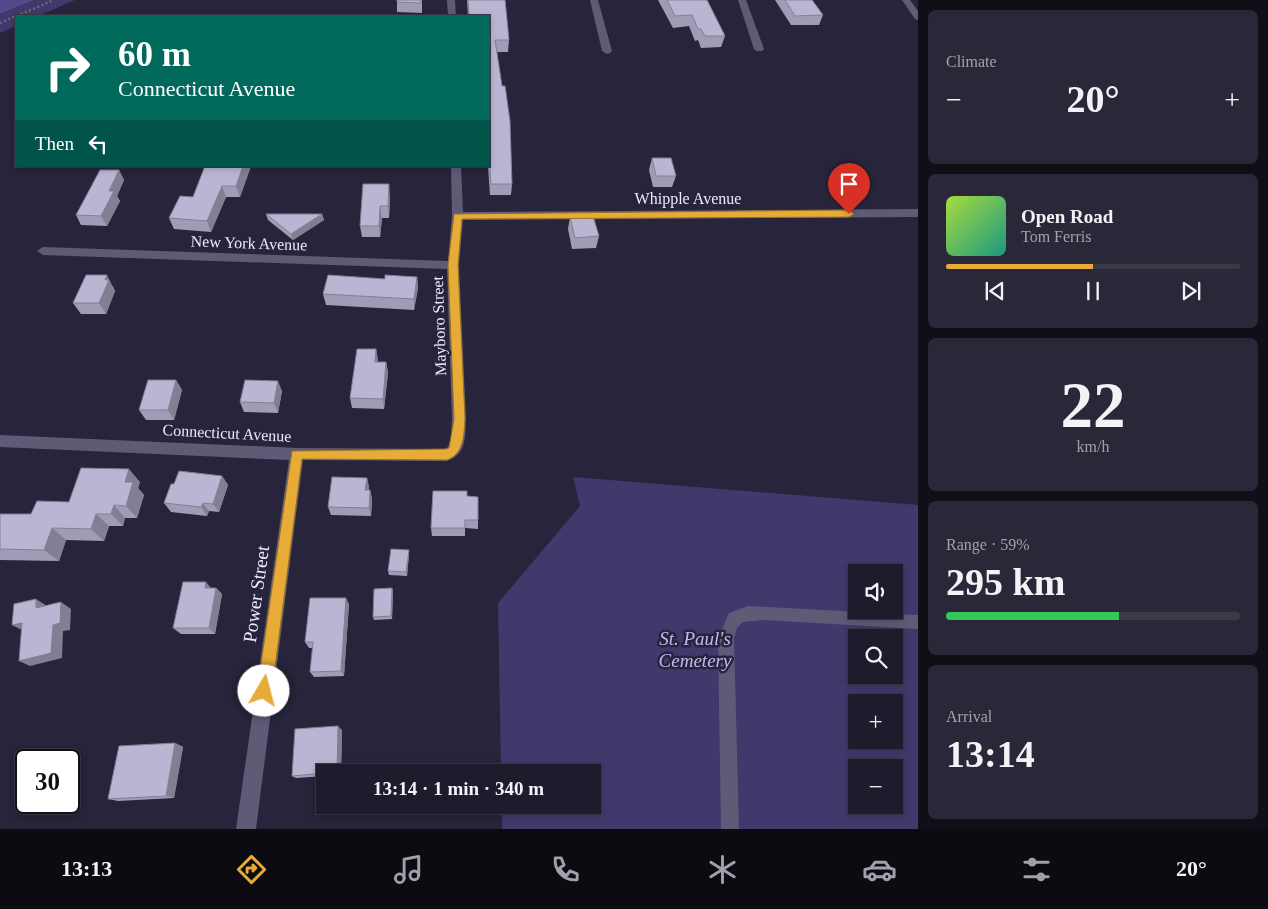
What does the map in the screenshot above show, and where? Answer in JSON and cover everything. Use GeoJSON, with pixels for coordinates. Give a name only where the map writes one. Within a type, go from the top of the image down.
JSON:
{"type":"FeatureCollection","features":[{"type":"Feature","properties":{"kind":"street"},"geometry":{"type":"LineString","coordinates":[[451,0],[452,15]]}},
{"type":"Feature","properties":{"kind":"street"},"geometry":{"type":"LineString","coordinates":[[594,0],[607,51]]}},
{"type":"Feature","properties":{"kind":"street"},"geometry":{"type":"LineString","coordinates":[[742,0],[760,49]]}},
{"type":"Feature","properties":{"kind":"street"},"geometry":{"type":"LineString","coordinates":[[906,0],[918,17]]}},
{"type":"Feature","properties":{"kind":"street","name":"Mayboro Street"},"geometry":{"type":"LineString","coordinates":[[452,452],[458,438],[460,419],[453,265],[458,216],[456,167]]}},
{"type":"Feature","properties":{"kind":"street","name":"Whipple Avenue"},"geometry":{"type":"LineString","coordinates":[[458,216],[918,213]]}},
{"type":"Feature","properties":{"kind":"street","name":"New York Avenue"},"geometry":{"type":"LineString","coordinates":[[43,252],[453,265]]}},
{"type":"Feature","properties":{"kind":"street","name":"Connecticut Avenue"},"geometry":{"type":"LineString","coordinates":[[0,441],[297,454],[447,455],[452,452]]}},
{"type":"Feature","properties":{"kind":"street","name":"Power Street"},"geometry":{"type":"LineString","coordinates":[[246,829],[297,454]]}},
{"type":"Feature","properties":{"kind":"lane"},"geometry":{"type":"LineString","coordinates":[[730,829],[726,638],[731,620],[740,614],[764,613],[918,622]]}},
{"type":"Feature","properties":{"kind":"path"},"geometry":{"type":"LineString","coordinates":[[19,15],[54,0]]}},
{"type":"Feature","properties":{"kind":"path"},"geometry":{"type":"LineString","coordinates":[[0,23],[15,17]]}},
{"type":"Feature","properties":{"kind":"green space"},"geometry":{"type":"Polygon","coordinates":[[[34,0],[75,0],[40,15],[15,15],[15,26],[0,33],[0,14],[34,0]]]}},
{"type":"Feature","properties":{"kind":"green space","name":"St. Paul's Cemetery"},"geometry":{"type":"Polygon","coordinates":[[[573,477],[918,505],[918,829],[502,829],[502,814],[601,814],[601,764],[501,764],[498,603],[580,506],[573,477]]]}},
{"type":"Feature","properties":{"kind":"shaded area"},"geometry":{"type":"Polygon","coordinates":[[[0,0],[34,0],[0,14],[0,0]]]}},
{"type":"Feature","properties":{"kind":"building"},"geometry":{"type":"Polygon","coordinates":[[[397,0],[421,0],[421,3],[397,2],[397,0]]]}},
{"type":"Feature","properties":{"kind":"building"},"geometry":{"type":"Polygon","coordinates":[[[468,0],[505,0],[509,40],[495,40],[510,121],[512,184],[491,184],[490,15],[469,15],[468,0]]]}},
{"type":"Feature","properties":{"kind":"building"},"geometry":{"type":"Polygon","coordinates":[[[667,0],[707,0],[725,36],[705,36],[701,29],[698,29],[692,15],[675,16],[667,0]]]}},
{"type":"Feature","properties":{"kind":"building"},"geometry":{"type":"Polygon","coordinates":[[[785,0],[812,0],[823,15],[795,16],[785,0]]]}},
{"type":"Feature","properties":{"kind":"building"},"geometry":{"type":"Polygon","coordinates":[[[652,158],[671,158],[676,176],[656,176],[652,158]]]}},
{"type":"Feature","properties":{"kind":"building"},"geometry":{"type":"Polygon","coordinates":[[[205,167],[243,167],[236,186],[222,186],[207,221],[169,218],[180,196],[193,197],[205,167]]]}},
{"type":"Feature","properties":{"kind":"building"},"geometry":{"type":"Polygon","coordinates":[[[100,170],[119,170],[109,191],[114,191],[101,216],[76,215],[100,170]]]}},
{"type":"Feature","properties":{"kind":"building"},"geometry":{"type":"Polygon","coordinates":[[[363,184],[389,184],[388,206],[380,206],[379,226],[360,226],[363,184]]]}},
{"type":"Feature","properties":{"kind":"building"},"geometry":{"type":"Polygon","coordinates":[[[266,214],[322,214],[291,234],[266,214]]]}},
{"type":"Feature","properties":{"kind":"building"},"geometry":{"type":"Polygon","coordinates":[[[593,216],[599,236],[575,238],[570,217],[593,216]]]}},
{"type":"Feature","properties":{"kind":"building"},"geometry":{"type":"Polygon","coordinates":[[[86,275],[107,275],[105,280],[109,280],[99,303],[73,303],[86,275]]]}},
{"type":"Feature","properties":{"kind":"building"},"geometry":{"type":"Polygon","coordinates":[[[328,275],[385,279],[385,275],[417,277],[414,299],[323,294],[328,275]]]}},
{"type":"Feature","properties":{"kind":"building"},"geometry":{"type":"Polygon","coordinates":[[[357,349],[376,349],[375,362],[386,362],[383,399],[350,398],[357,349]]]}},
{"type":"Feature","properties":{"kind":"building"},"geometry":{"type":"Polygon","coordinates":[[[148,380],[176,380],[168,410],[139,410],[148,380]]]}},
{"type":"Feature","properties":{"kind":"building"},"geometry":{"type":"Polygon","coordinates":[[[245,380],[278,381],[274,403],[240,402],[245,380]]]}},
{"type":"Feature","properties":{"kind":"building"},"geometry":{"type":"Polygon","coordinates":[[[81,468],[129,469],[125,482],[133,482],[126,506],[114,505],[111,514],[96,514],[91,529],[52,528],[44,550],[0,549],[0,514],[31,514],[37,501],[69,502],[81,468]]]}},
{"type":"Feature","properties":{"kind":"building"},"geometry":{"type":"Polygon","coordinates":[[[179,471],[222,476],[213,504],[203,503],[201,507],[164,503],[171,484],[174,484],[179,471]]]}},
{"type":"Feature","properties":{"kind":"building"},"geometry":{"type":"Polygon","coordinates":[[[332,477],[367,478],[365,490],[370,490],[369,508],[328,507],[332,477]]]}},
{"type":"Feature","properties":{"kind":"building"},"geometry":{"type":"Polygon","coordinates":[[[433,491],[467,491],[467,496],[478,497],[478,520],[465,520],[465,528],[431,528],[433,491]]]}},
{"type":"Feature","properties":{"kind":"building"},"geometry":{"type":"Polygon","coordinates":[[[391,549],[409,550],[406,572],[388,571],[391,549]]]}},
{"type":"Feature","properties":{"kind":"building"},"geometry":{"type":"Polygon","coordinates":[[[183,582],[206,582],[205,588],[216,588],[209,628],[173,628],[183,582]]]}},
{"type":"Feature","properties":{"kind":"building"},"geometry":{"type":"Polygon","coordinates":[[[392,588],[391,616],[373,617],[374,589],[392,588]]]}},
{"type":"Feature","properties":{"kind":"building"},"geometry":{"type":"Polygon","coordinates":[[[310,598],[346,598],[341,671],[310,672],[313,642],[305,642],[310,598]]]}},
{"type":"Feature","properties":{"kind":"building"},"geometry":{"type":"Polygon","coordinates":[[[36,599],[36,608],[61,602],[60,623],[53,625],[51,653],[19,661],[22,623],[12,625],[14,604],[36,599]]]}},
{"type":"Feature","properties":{"kind":"building"},"geometry":{"type":"Polygon","coordinates":[[[338,726],[337,764],[316,764],[316,774],[292,776],[295,729],[338,726]]]}},
{"type":"Feature","properties":{"kind":"building"},"geometry":{"type":"Polygon","coordinates":[[[175,743],[166,796],[108,799],[119,746],[175,743]]]}},
{"type":"Feature","properties":{"kind":"route"},"geometry":{"type":"LineString","coordinates":[[264,691],[297,454],[447,455],[454,451],[458,438],[460,419],[453,265],[458,216],[849,214]]}}]}
